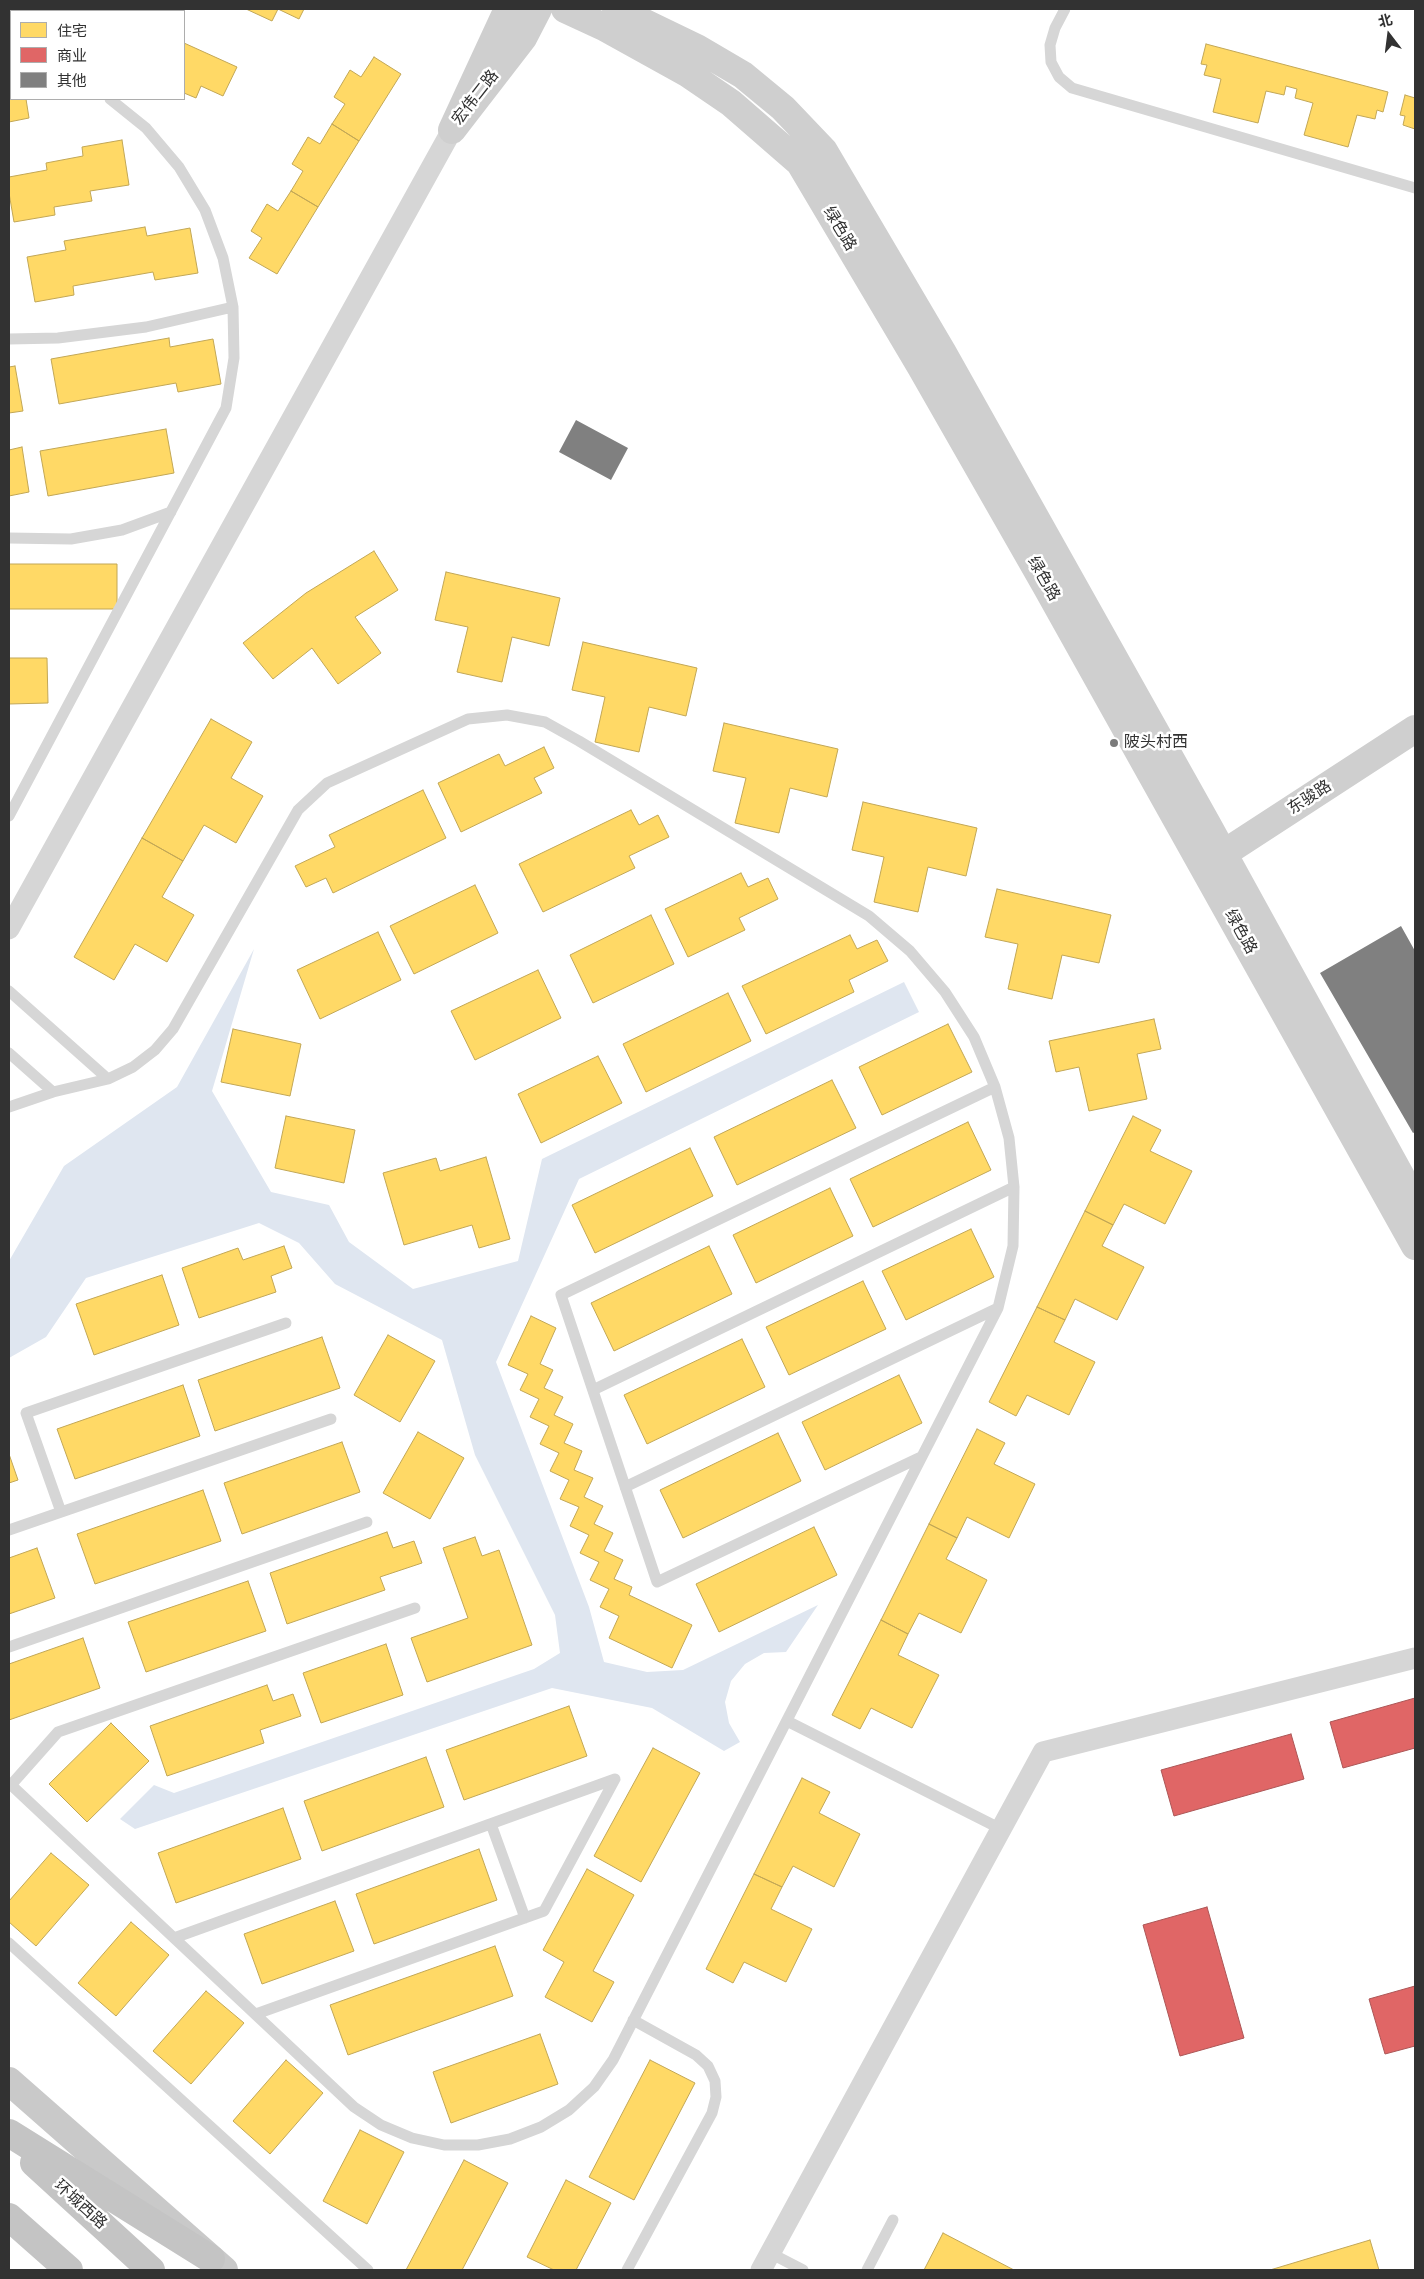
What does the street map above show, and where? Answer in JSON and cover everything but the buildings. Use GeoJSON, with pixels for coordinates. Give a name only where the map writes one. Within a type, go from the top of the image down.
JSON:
{"type":"FeatureCollection","features":[{"type":"Feature","properties":{"kind":"highway"},"geometry":{"type":"LineString","coordinates":[[9,2133],[218,2264]]}},
{"type":"Feature","properties":{"kind":"highway","name":"环城西路"},"geometry":{"type":"LineString","coordinates":[[9,2140],[151,2270]]}},
{"type":"Feature","properties":{"kind":"highway"},"geometry":{"type":"LineString","coordinates":[[9,2217],[69,2270]]}},
{"type":"Feature","properties":{"kind":"main road","name":"宏伟二路"},"geometry":{"type":"LineString","coordinates":[[452,130],[508,9]]}},
{"type":"Feature","properties":{"kind":"main road","name":"宏伟二路"},"geometry":{"type":"LineString","coordinates":[[452,130],[522,38],[538,9]]}},
{"type":"Feature","properties":{"kind":"main road","name":"绿色路"},"geometry":{"type":"LineString","coordinates":[[565,9],[604,27],[687,73],[731,103],[800,163],[1415,1202]]}},
{"type":"Feature","properties":{"kind":"main road","name":"绿色路"},"geometry":{"type":"LineString","coordinates":[[616,9],[697,48],[743,75],[783,108],[824,151],[943,353],[1214,860],[1415,1246]]}},
{"type":"Feature","properties":{"kind":"main road","name":"东骏路"},"geometry":{"type":"LineString","coordinates":[[1214,860],[1415,729]]}},
{"type":"Feature","properties":{"kind":"main road"},"geometry":{"type":"LineString","coordinates":[[9,2081],[218,2264]]}},
{"type":"Feature","properties":{"kind":"street"},"geometry":{"type":"LineString","coordinates":[[9,929],[452,130]]}},
{"type":"Feature","properties":{"kind":"street"},"geometry":{"type":"LineString","coordinates":[[766,2262],[1043,1752],[1415,1658]]}},
{"type":"Feature","properties":{"kind":"lane"},"geometry":{"type":"LineString","coordinates":[[1065,9],[1055,28],[1050,44],[1052,62],[1059,77],[1072,88],[1415,188]]}},
{"type":"Feature","properties":{"kind":"lane"},"geometry":{"type":"LineString","coordinates":[[9,816],[226,408],[234,358],[233,307],[223,258],[205,210],[174,160],[146,128],[111,100]]}},
{"type":"Feature","properties":{"kind":"lane"},"geometry":{"type":"LineString","coordinates":[[9,339],[58,338],[146,327],[233,307]]}},
{"type":"Feature","properties":{"kind":"lane"},"geometry":{"type":"LineString","coordinates":[[9,538],[71,540],[122,530],[171,512]]}},
{"type":"Feature","properties":{"kind":"lane"},"geometry":{"type":"LineString","coordinates":[[9,1107],[53,1092],[108,1079],[140,1061],[154,1050],[173,1030],[298,810],[327,782],[468,719],[507,715],[545,722],[570,736],[869,916],[910,951],[945,992],[974,1037],[995,1086],[1009,1138],[1014,1187],[1013,1246],[998,1308],[613,2060],[594,2087],[569,2110],[541,2127],[510,2139],[478,2145],[444,2145],[412,2138],[382,2125],[354,2107],[10,1784],[58,1732],[415,1608]]}},
{"type":"Feature","properties":{"kind":"lane"},"geometry":{"type":"LineString","coordinates":[[9,990],[108,1079]]}},
{"type":"Feature","properties":{"kind":"lane"},"geometry":{"type":"LineString","coordinates":[[9,1053],[53,1092]]}},
{"type":"Feature","properties":{"kind":"lane"},"geometry":{"type":"LineString","coordinates":[[921,1457],[657,1582],[561,1295],[995,1086]]}},
{"type":"Feature","properties":{"kind":"lane"},"geometry":{"type":"LineString","coordinates":[[593,1390],[1014,1187]]}},
{"type":"Feature","properties":{"kind":"lane"},"geometry":{"type":"LineString","coordinates":[[625,1487],[998,1308]]}},
{"type":"Feature","properties":{"kind":"lane"},"geometry":{"type":"LineString","coordinates":[[61,1512],[26,1413],[286,1323]]}},
{"type":"Feature","properties":{"kind":"lane"},"geometry":{"type":"LineString","coordinates":[[9,1530],[331,1419]]}},
{"type":"Feature","properties":{"kind":"lane"},"geometry":{"type":"LineString","coordinates":[[9,1647],[367,1522]]}},
{"type":"Feature","properties":{"kind":"lane"},"geometry":{"type":"LineString","coordinates":[[786,1721],[1001,1829]]}},
{"type":"Feature","properties":{"kind":"lane"},"geometry":{"type":"LineString","coordinates":[[174,1938],[615,1779],[544,1911],[256,2014]]}},
{"type":"Feature","properties":{"kind":"lane"},"geometry":{"type":"LineString","coordinates":[[491,1824],[525,1918]]}},
{"type":"Feature","properties":{"kind":"lane"},"geometry":{"type":"LineString","coordinates":[[9,1943],[368,2270]]}},
{"type":"Feature","properties":{"kind":"lane"},"geometry":{"type":"LineString","coordinates":[[627,2270],[712,2113],[716,2097],[715,2081],[708,2066],[696,2055],[633,2020]]}},
{"type":"Feature","properties":{"kind":"lane"},"geometry":{"type":"LineString","coordinates":[[867,2270],[893,2220]]}},
{"type":"Feature","properties":{"kind":"lane"},"geometry":{"type":"LineString","coordinates":[[766,2262],[803,2270]]}},
{"type":"Feature","properties":{"kind":"shaded area"},"geometry":{"type":"Polygon","coordinates":[[[254,949],[212,1091],[271,1192],[329,1205],[349,1242],[413,1289],[518,1261],[542,1159],[904,982],[919,1012],[579,1179],[496,1362],[589,1607],[604,1662],[647,1672],[683,1670],[818,1605],[786,1652],[764,1653],[745,1664],[731,1681],[725,1702],[729,1723],[740,1742],[724,1751],[652,1708],[552,1688],[135,1829],[120,1819],[154,1785],[174,1793],[534,1669],[560,1653],[555,1615],[475,1455],[442,1340],[335,1284],[299,1243],[259,1223],[86,1278],[46,1337],[9,1358],[9,1261],[64,1166],[177,1087],[254,949]]]}},
{"type":"Feature","properties":{"kind":"place","name":"陂头村西"},"geometry":{"type":"Point","coordinates":[1114,743]}}]}
